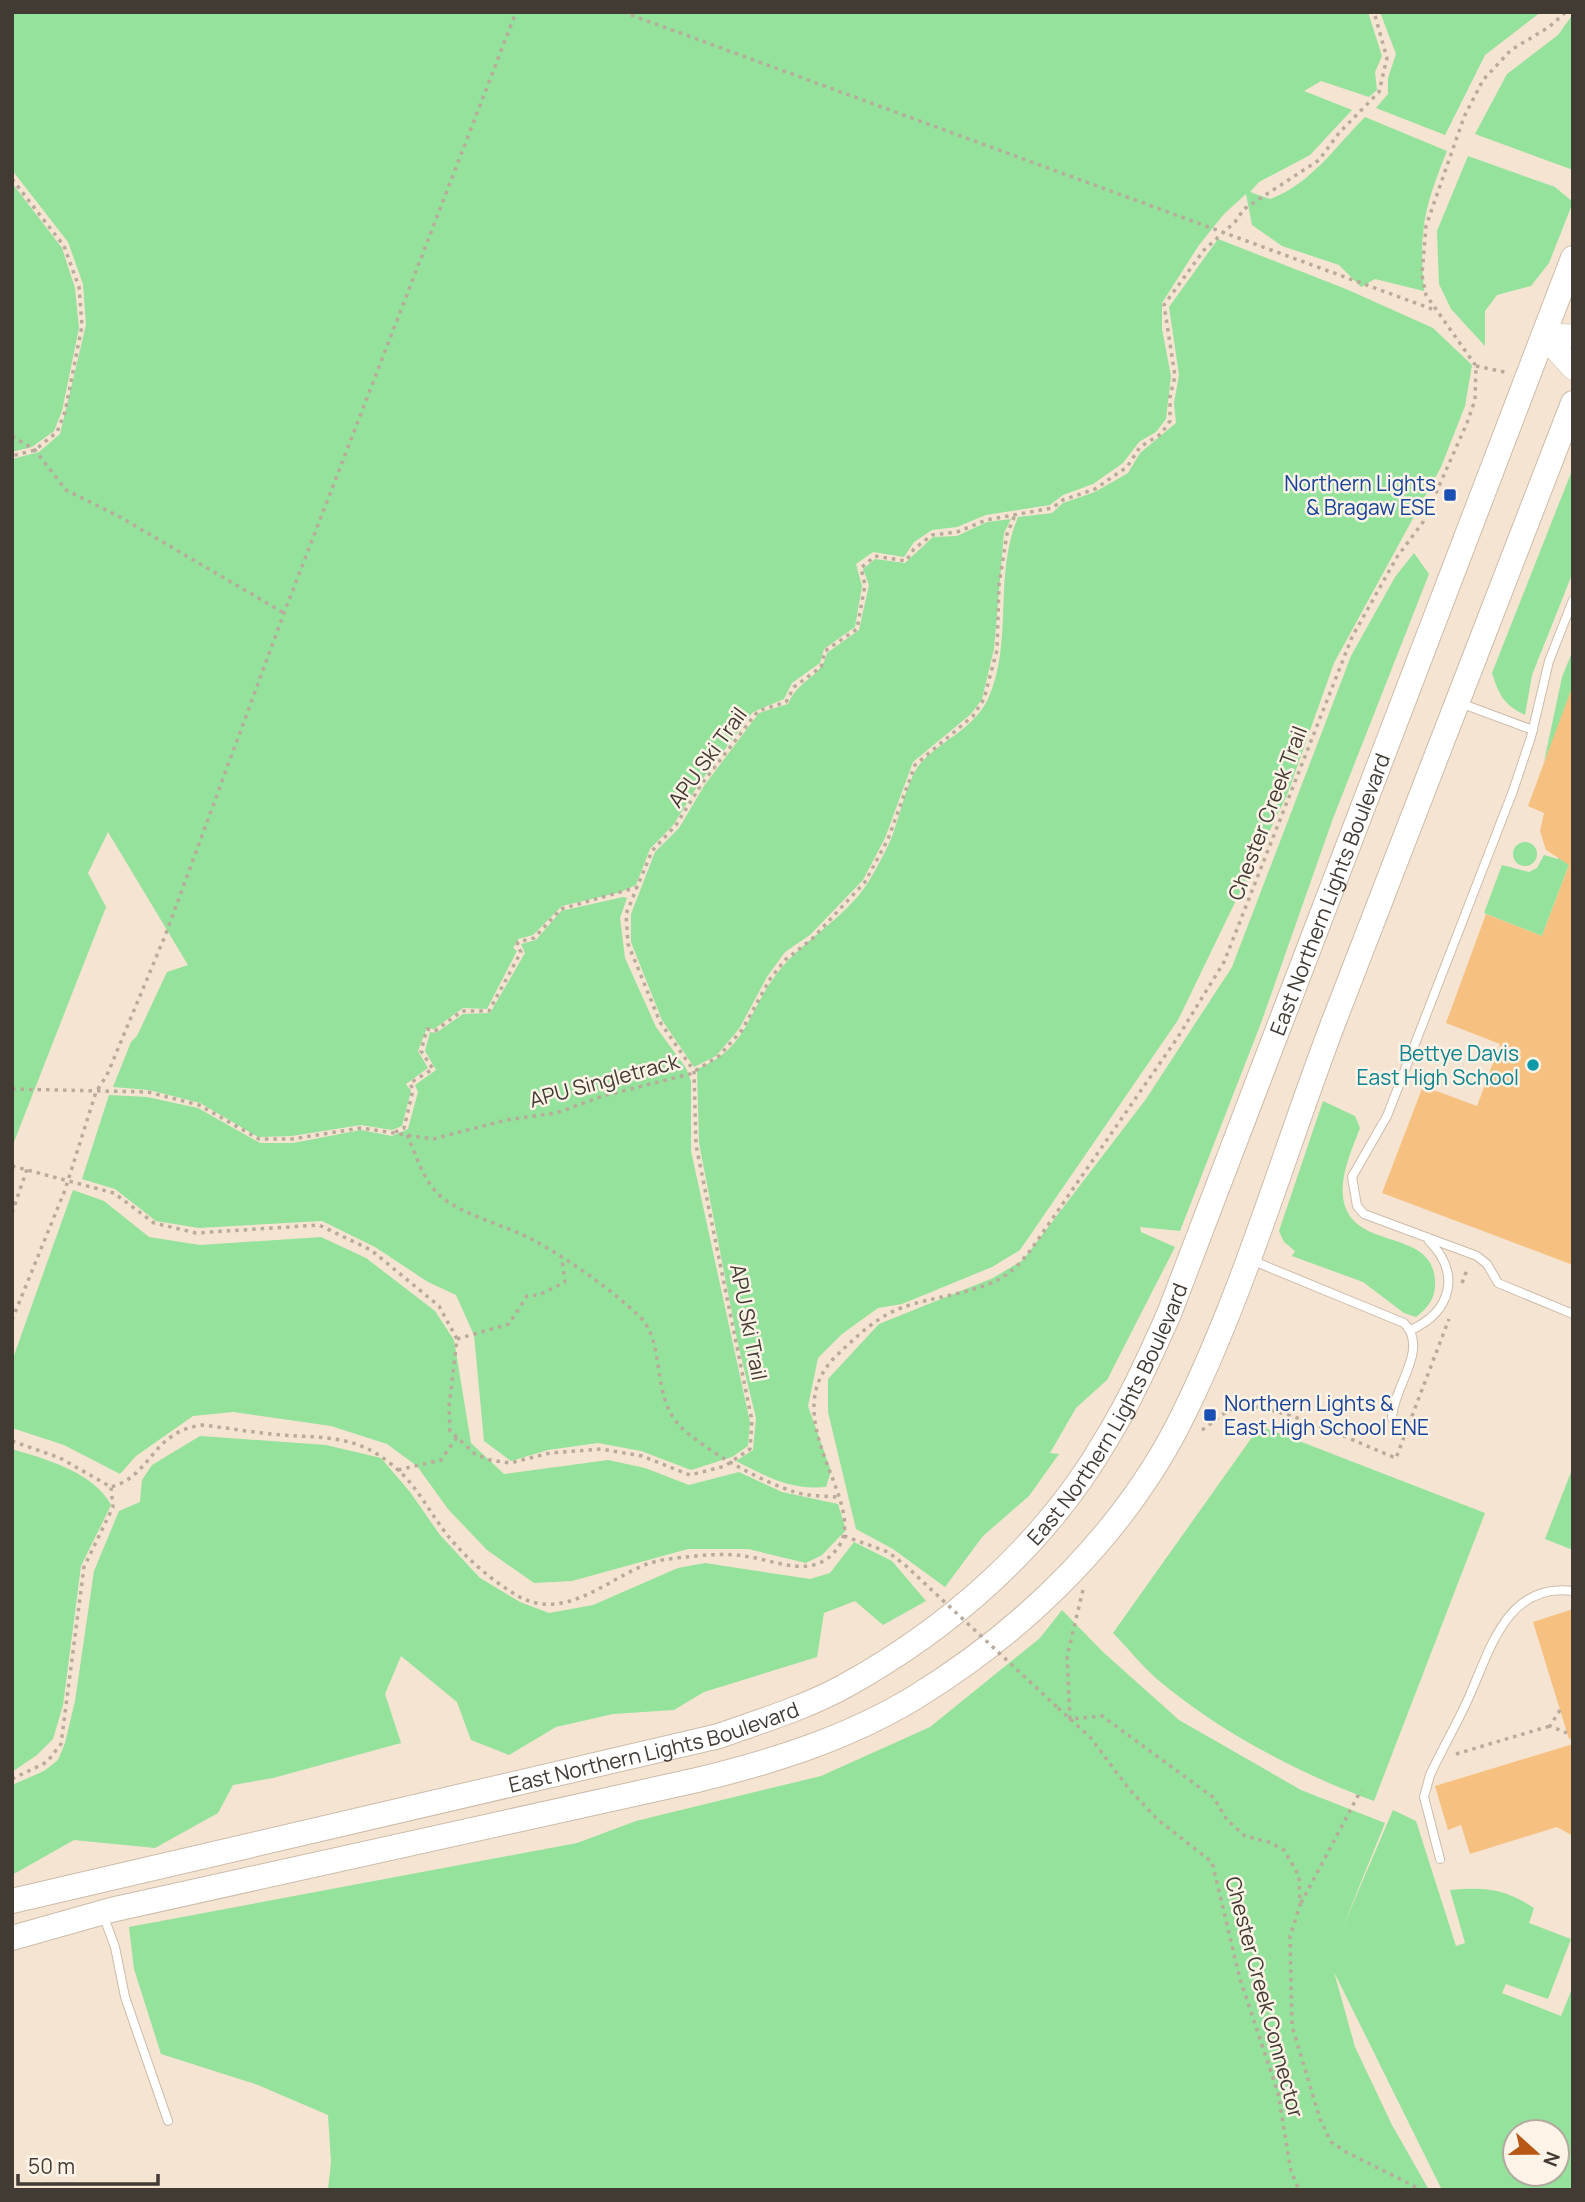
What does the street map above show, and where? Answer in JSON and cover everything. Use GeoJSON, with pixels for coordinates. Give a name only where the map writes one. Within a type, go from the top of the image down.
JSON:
{"type":"FeatureCollection","features":[{"type":"Feature","properties":{"kind":"main road","name":"East Northern Lights Boulevard"},"geometry":{"type":"LineString","coordinates":[[12,1901],[719,1736],[786,1713],[841,1688],[893,1657],[947,1618],[1028,1544],[1072,1492],[1107,1439],[1169,1314],[1573,258]]}},
{"type":"Feature","properties":{"kind":"main road"},"geometry":{"type":"LineString","coordinates":[[1543,335],[1573,336]]}},
{"type":"Feature","properties":{"kind":"main road"},"geometry":{"type":"LineString","coordinates":[[1543,335],[1573,368]]}},
{"type":"Feature","properties":{"kind":"main road","name":"East Northern Lights Boulevard"},"geometry":{"type":"LineString","coordinates":[[12,1938],[102,1913],[745,1768],[843,1733],[912,1699],[996,1641],[1036,1606],[1118,1519],[1153,1468],[1186,1410],[1248,1259],[1307,1092],[1573,403]]}},
{"type":"Feature","properties":{"kind":"lane"},"geometry":{"type":"LineString","coordinates":[[1573,600],[1549,661],[1533,730],[1513,791],[1387,1116],[1352,1177],[1355,1200],[1364,1214],[1477,1256],[1488,1264],[1498,1283],[1573,1314]]}},
{"type":"Feature","properties":{"kind":"lane"},"geometry":{"type":"LineString","coordinates":[[1457,702],[1533,730]]}},
{"type":"Feature","properties":{"kind":"lane"},"geometry":{"type":"LineString","coordinates":[[1411,1330],[1425,1323],[1437,1311],[1446,1294],[1449,1277],[1441,1253],[1426,1238]]}},
{"type":"Feature","properties":{"kind":"lane"},"geometry":{"type":"LineString","coordinates":[[1248,1259],[1404,1323],[1411,1330],[1415,1340],[1413,1353],[1392,1408],[1392,1419]]}},
{"type":"Feature","properties":{"kind":"lane"},"geometry":{"type":"LineString","coordinates":[[1440,1859],[1424,1797],[1437,1759],[1503,1621],[1522,1601],[1540,1592],[1573,1591]]}},
{"type":"Feature","properties":{"kind":"lane"},"geometry":{"type":"LineString","coordinates":[[102,1913],[115,1947],[125,1997],[168,2121]]}},
{"type":"Feature","properties":{"kind":"path"},"geometry":{"type":"LineString","coordinates":[[12,1320],[69,1179],[96,1092],[107,1075],[165,936],[284,613],[516,12]]}},
{"type":"Feature","properties":{"kind":"path"},"geometry":{"type":"LineString","coordinates":[[623,12],[1434,310]]}},
{"type":"Feature","properties":{"kind":"path"},"geometry":{"type":"LineString","coordinates":[[1015,514],[1052,508],[1063,500],[1095,489],[1127,467],[1140,447],[1161,434],[1171,421],[1170,397],[1174,376],[1164,305],[1204,250],[1222,231],[1253,202],[1279,189],[1319,160],[1339,133],[1379,92],[1387,58],[1374,12]]}},
{"type":"Feature","properties":{"kind":"path"},"geometry":{"type":"LineString","coordinates":[[1508,373],[1476,366],[1434,310],[1426,295],[1422,275],[1426,226],[1464,117],[1483,80],[1496,63],[1566,12]]}},
{"type":"Feature","properties":{"kind":"path"},"geometry":{"type":"LineString","coordinates":[[12,179],[64,246],[79,287],[82,326],[65,412],[57,432],[35,450],[12,456]]}},
{"type":"Feature","properties":{"kind":"path","name":"Chester Creek Trail"},"geometry":{"type":"LineString","coordinates":[[844,1536],[844,1517],[815,1433],[819,1386],[833,1358],[867,1328],[899,1308],[990,1282],[1010,1273],[1030,1251],[1210,988],[1234,940],[1352,637],[1383,580],[1423,522],[1467,423],[1475,400],[1476,366]]}},
{"type":"Feature","properties":{"kind":"path"},"geometry":{"type":"LineString","coordinates":[[12,436],[35,450],[66,490],[120,517],[284,613]]}},
{"type":"Feature","properties":{"kind":"path","name":"APU Ski Trail"},"geometry":{"type":"LineString","coordinates":[[732,1461],[750,1449],[752,1420],[696,1145],[694,1071],[660,1022],[628,944],[626,914],[652,851],[676,825],[701,785],[758,711],[786,702],[794,687],[821,667],[825,651],[857,629],[865,585],[861,568],[875,556],[906,561],[914,549],[932,535],[957,532],[986,520],[1015,514]]}},
{"type":"Feature","properties":{"kind":"path","name":"APU Singletrack"},"geometry":{"type":"LineString","coordinates":[[12,1089],[148,1092],[199,1105],[259,1139],[292,1139],[361,1128],[433,1139],[506,1120],[556,1113],[603,1096],[694,1071],[719,1056],[742,1030],[770,979],[785,960],[812,939],[865,882],[888,839],[915,765],[973,716],[985,699],[997,650],[999,586],[1007,534],[1015,514]]}},
{"type":"Feature","properties":{"kind":"path"},"geometry":{"type":"LineString","coordinates":[[393,1133],[404,1128],[413,1090],[410,1083],[433,1069],[421,1051],[427,1029],[435,1031],[462,1011],[489,1011],[521,951],[517,946],[519,942],[534,938],[561,909],[638,887]]}},
{"type":"Feature","properties":{"kind":"path"},"geometry":{"type":"LineString","coordinates":[[407,1135],[425,1178],[444,1199],[536,1242],[609,1291],[641,1317],[651,1333],[658,1381],[668,1409],[681,1427],[732,1461],[797,1492],[837,1497]]}},
{"type":"Feature","properties":{"kind":"path"},"geometry":{"type":"LineString","coordinates":[[12,1166],[114,1193],[154,1223],[196,1233],[319,1225],[372,1250],[439,1306],[457,1339],[449,1407],[450,1431],[475,1454],[510,1464],[550,1453],[601,1449],[642,1456],[690,1475],[725,1466],[732,1461]]}},
{"type":"Feature","properties":{"kind":"path"},"geometry":{"type":"LineString","coordinates":[[12,1213],[27,1169]]}},
{"type":"Feature","properties":{"kind":"path"},"geometry":{"type":"LineString","coordinates":[[457,1339],[509,1324],[527,1296],[539,1295],[565,1282],[562,1259]]}},
{"type":"Feature","properties":{"kind":"path"},"geometry":{"type":"LineString","coordinates":[[1461,1287],[1470,1262]]}},
{"type":"Feature","properties":{"kind":"path"},"geometry":{"type":"LineString","coordinates":[[1202,1430],[1234,1408],[1247,1406],[1273,1411],[1396,1458],[1452,1311]]}},
{"type":"Feature","properties":{"kind":"path"},"geometry":{"type":"LineString","coordinates":[[111,1486],[134,1477],[164,1440],[189,1427],[202,1425],[284,1436],[338,1438],[374,1453],[398,1470],[448,1535],[473,1562],[519,1597],[533,1602],[564,1603],[581,1599],[648,1564],[686,1557],[744,1556],[794,1568],[810,1567],[830,1556],[844,1536]]}},
{"type":"Feature","properties":{"kind":"path"},"geometry":{"type":"LineString","coordinates":[[398,1470],[440,1460],[457,1437]]}},
{"type":"Feature","properties":{"kind":"path"},"geometry":{"type":"LineString","coordinates":[[12,1441],[60,1458],[111,1486]]}},
{"type":"Feature","properties":{"kind":"path"},"geometry":{"type":"LineString","coordinates":[[12,1779],[47,1762],[61,1744],[83,1567],[113,1507],[111,1486]]}},
{"type":"Feature","properties":{"kind":"path","name":"Chester Creek Connector"},"geometry":{"type":"LineString","coordinates":[[844,1536],[888,1552],[905,1565],[1090,1737],[1129,1789],[1158,1820],[1212,1862],[1240,1979],[1278,2093],[1291,2171],[1299,2190]]}},
{"type":"Feature","properties":{"kind":"path"},"geometry":{"type":"LineString","coordinates":[[1082,1578],[1083,1591],[1067,1656],[1070,1719],[1102,1716],[1214,1798],[1227,1820],[1245,1836],[1269,1842],[1284,1850],[1299,1876],[1300,1905]]}},
{"type":"Feature","properties":{"kind":"path"},"geometry":{"type":"LineString","coordinates":[[1550,1726],[1560,1710]]}},
{"type":"Feature","properties":{"kind":"path"},"geometry":{"type":"LineString","coordinates":[[1437,1759],[1550,1726],[1567,1733]]}},
{"type":"Feature","properties":{"kind":"path"},"geometry":{"type":"LineString","coordinates":[[1361,1790],[1300,1905],[1290,1936],[1292,2026],[1320,2119],[1331,2142],[1422,2190]]}},
{"type":"Feature","properties":{"kind":"green space"},"geometry":{"type":"Polygon","coordinates":[[[12,12],[1368,12],[1382,56],[1375,72],[1377,90],[1369,97],[1321,81],[1304,91],[1352,110],[1310,155],[1259,182],[1250,192],[1270,199],[1298,184],[1322,164],[1365,117],[1447,151],[1425,219],[1422,251],[1424,291],[1375,279],[1361,287],[1339,265],[1282,246],[1252,225],[1246,194],[1224,214],[1199,245],[1162,303],[1162,329],[1171,376],[1166,419],[1156,432],[1139,442],[1123,463],[1093,484],[1063,495],[1050,505],[986,515],[957,527],[932,530],[914,542],[904,557],[873,552],[856,564],[862,586],[855,627],[824,649],[820,663],[792,683],[784,699],[753,712],[698,785],[674,824],[650,849],[636,885],[621,892],[562,906],[533,935],[518,939],[513,948],[517,951],[487,1009],[463,1008],[434,1029],[427,1028],[418,1051],[428,1068],[406,1084],[411,1091],[402,1126],[392,1130],[361,1125],[292,1136],[258,1137],[200,1103],[149,1090],[113,1087],[131,1042],[137,1036],[167,972],[188,965],[108,832],[88,873],[106,907],[12,1147],[12,459],[39,452],[60,434],[86,325],[83,284],[68,242],[12,170],[12,12]]]}},
{"type":"Feature","properties":{"kind":"green space"},"geometry":{"type":"Polygon","coordinates":[[[1380,12],[1541,12],[1485,55],[1445,135],[1376,108],[1388,94],[1388,78],[1396,54],[1380,12]]]}},
{"type":"Feature","properties":{"kind":"green space"},"geometry":{"type":"Polygon","coordinates":[[[1573,14],[1573,170],[1475,134],[1507,74],[1558,35],[1573,14]]]}},
{"type":"Feature","properties":{"kind":"green space"},"geometry":{"type":"Polygon","coordinates":[[[1468,156],[1555,187],[1573,202],[1549,263],[1531,286],[1497,295],[1485,311],[1485,346],[1451,309],[1439,284],[1437,231],[1468,156]]]}},
{"type":"Feature","properties":{"kind":"green space"},"geometry":{"type":"Polygon","coordinates":[[[12,183],[62,248],[75,288],[79,328],[62,411],[54,431],[32,447],[12,452],[12,183]]]}},
{"type":"Feature","properties":{"kind":"green space"},"geometry":{"type":"Polygon","coordinates":[[[1218,239],[1346,289],[1433,328],[1472,365],[1465,406],[1441,467],[1334,663],[1287,795],[1178,1020],[1020,1250],[992,1267],[902,1304],[878,1308],[842,1334],[818,1358],[808,1406],[831,1471],[826,1487],[801,1486],[779,1481],[736,1461],[753,1450],[756,1418],[738,1344],[699,1143],[697,1069],[726,1052],[743,1031],[783,966],[859,895],[889,844],[915,771],[928,756],[982,710],[996,677],[1006,562],[1018,517],[1052,513],[1063,503],[1095,492],[1128,473],[1140,453],[1176,423],[1174,403],[1179,375],[1169,307],[1218,239]]]}},
{"type":"Feature","properties":{"kind":"green space"},"geometry":{"type":"Polygon","coordinates":[[[1573,468],[1573,572],[1532,675],[1525,715],[1503,698],[1492,673],[1573,468]]]}},
{"type":"Feature","properties":{"kind":"green space"},"geometry":{"type":"Polygon","coordinates":[[[1011,519],[1004,533],[994,649],[982,699],[971,714],[913,762],[885,838],[863,880],[810,935],[785,952],[767,977],[739,1029],[716,1056],[694,1067],[662,1020],[631,942],[631,914],[655,852],[679,828],[704,786],[759,713],[788,704],[798,689],[820,668],[827,653],[859,630],[869,585],[863,569],[875,559],[905,563],[933,537],[957,536],[987,522],[1011,519]]]}},
{"type":"Feature","properties":{"kind":"green space"},"geometry":{"type":"Polygon","coordinates":[[[1414,553],[1429,574],[1332,821],[1261,1023],[1180,1231],[1140,1227],[1141,1232],[1175,1247],[1107,1380],[1076,1408],[1050,1453],[1059,1454],[1029,1496],[983,1536],[945,1587],[893,1549],[856,1529],[828,1412],[828,1379],[879,1324],[993,1278],[1023,1260],[1146,1099],[1232,967],[1351,656],[1395,577],[1414,553]]]}},
{"type":"Feature","properties":{"kind":"green space"},"geometry":{"type":"Polygon","coordinates":[[[1573,650],[1573,702],[1569,701],[1544,762],[1562,677],[1573,650]]]}},
{"type":"Feature","properties":{"kind":"green space"},"geometry":{"type":"Polygon","coordinates":[[[1525,842],[1536,849],[1537,854],[1530,865],[1525,866],[1514,859],[1513,854],[1520,843],[1525,842]]]}},
{"type":"Feature","properties":{"kind":"green space"},"geometry":{"type":"Polygon","coordinates":[[[1563,847],[1573,854],[1542,936],[1484,913],[1502,865],[1529,872],[1537,868],[1544,855],[1558,859],[1563,847]]]}},
{"type":"Feature","properties":{"kind":"green space"},"geometry":{"type":"Polygon","coordinates":[[[627,898],[620,918],[625,958],[656,1027],[686,1068],[691,1081],[691,1151],[750,1422],[748,1446],[732,1457],[691,1470],[641,1451],[598,1443],[548,1450],[511,1461],[484,1441],[474,1335],[456,1295],[428,1282],[375,1247],[322,1221],[199,1228],[156,1221],[115,1189],[82,1179],[109,1095],[147,1097],[198,1108],[260,1143],[293,1143],[361,1130],[392,1136],[408,1129],[418,1092],[415,1085],[436,1070],[425,1051],[430,1032],[436,1033],[463,1014],[490,1013],[525,953],[521,944],[536,940],[561,911],[627,898]]]}},
{"type":"Feature","properties":{"kind":"green space"},"geometry":{"type":"Polygon","coordinates":[[[1323,1101],[1355,1116],[1360,1128],[1346,1167],[1343,1187],[1345,1206],[1353,1220],[1365,1229],[1409,1246],[1422,1254],[1431,1265],[1435,1281],[1433,1297],[1416,1317],[1404,1313],[1363,1282],[1292,1256],[1295,1251],[1284,1242],[1279,1231],[1323,1101]]]}},
{"type":"Feature","properties":{"kind":"green space"},"geometry":{"type":"Polygon","coordinates":[[[73,1190],[104,1201],[149,1237],[200,1245],[321,1237],[366,1258],[435,1311],[454,1340],[471,1443],[504,1474],[608,1460],[645,1468],[689,1485],[739,1472],[782,1492],[838,1504],[846,1530],[822,1555],[806,1563],[748,1549],[688,1549],[572,1581],[534,1583],[487,1550],[448,1509],[417,1466],[387,1444],[331,1426],[233,1412],[193,1416],[136,1456],[120,1474],[64,1445],[12,1428],[12,1361],[73,1190]]]}},
{"type":"Feature","properties":{"kind":"green space"},"geometry":{"type":"Polygon","coordinates":[[[1260,1426],[1485,1513],[1374,1801],[1317,1778],[1261,1750],[1207,1717],[1158,1680],[1113,1633],[1260,1426]]]}},
{"type":"Feature","properties":{"kind":"green space"},"geometry":{"type":"Polygon","coordinates":[[[200,1436],[326,1445],[381,1458],[410,1492],[440,1535],[480,1578],[520,1602],[549,1613],[593,1605],[678,1568],[705,1563],[810,1579],[830,1573],[854,1542],[892,1561],[926,1601],[883,1625],[855,1601],[824,1613],[817,1657],[704,1692],[674,1710],[613,1714],[556,1727],[509,1755],[471,1740],[457,1702],[401,1656],[385,1694],[401,1743],[273,1778],[233,1785],[218,1813],[155,1848],[74,1840],[12,1875],[12,1785],[44,1771],[58,1760],[65,1743],[75,1701],[94,1571],[119,1511],[140,1502],[142,1480],[152,1465],[200,1436]]]}},
{"type":"Feature","properties":{"kind":"green space"},"geometry":{"type":"Polygon","coordinates":[[[12,1449],[53,1462],[81,1475],[103,1494],[111,1505],[81,1566],[63,1705],[53,1739],[37,1755],[12,1772],[12,1449]]]}},
{"type":"Feature","properties":{"kind":"green space"},"geometry":{"type":"Polygon","coordinates":[[[1573,1467],[1573,1550],[1545,1539],[1573,1467]]]}},
{"type":"Feature","properties":{"kind":"green space"},"geometry":{"type":"Polygon","coordinates":[[[1062,1610],[1103,1652],[1179,1720],[1301,1790],[1385,1823],[1342,1929],[1393,1810],[1416,1821],[1456,1946],[1465,1943],[1450,1890],[1463,1889],[1494,1890],[1513,1896],[1534,1908],[1529,1923],[1571,1939],[1548,1999],[1506,1984],[1502,1993],[1561,2016],[1573,1986],[1573,2190],[1442,2190],[1334,1972],[1355,2047],[1392,2125],[1429,2190],[328,2190],[331,2162],[328,2115],[258,2085],[161,2054],[134,1969],[129,1927],[577,1843],[636,1821],[821,1776],[930,1727],[1040,1638],[1062,1610]]]}},
{"type":"Feature","properties":{"kind":"building","name":"Bettye Davis East High School"},"geometry":{"type":"Polygon","coordinates":[[[1571,690],[1573,1265],[1382,1193],[1423,1086],[1477,1106],[1500,1044],[1446,1023],[1486,914],[1542,936],[1569,865],[1546,850],[1540,831],[1544,813],[1528,806],[1571,690]]]}},
{"type":"Feature","properties":{"kind":"building"},"geometry":{"type":"Polygon","coordinates":[[[1573,1609],[1573,1738],[1569,1739],[1533,1622],[1573,1609]]]}},
{"type":"Feature","properties":{"kind":"building"},"geometry":{"type":"Polygon","coordinates":[[[1573,1744],[1573,1836],[1557,1827],[1470,1854],[1461,1825],[1448,1830],[1435,1786],[1573,1744]]]}},
{"type":"Feature","properties":{"kind":"place","name":"Northern Lights & Bragaw ESE"},"geometry":{"type":"Point","coordinates":[1450,495]}},
{"type":"Feature","properties":{"kind":"place","name":"Bettye Davis East High School"},"geometry":{"type":"Point","coordinates":[1533,1065]}},
{"type":"Feature","properties":{"kind":"place","name":"Northern Lights & East High School ENE"},"geometry":{"type":"Point","coordinates":[1210,1415]}}]}
